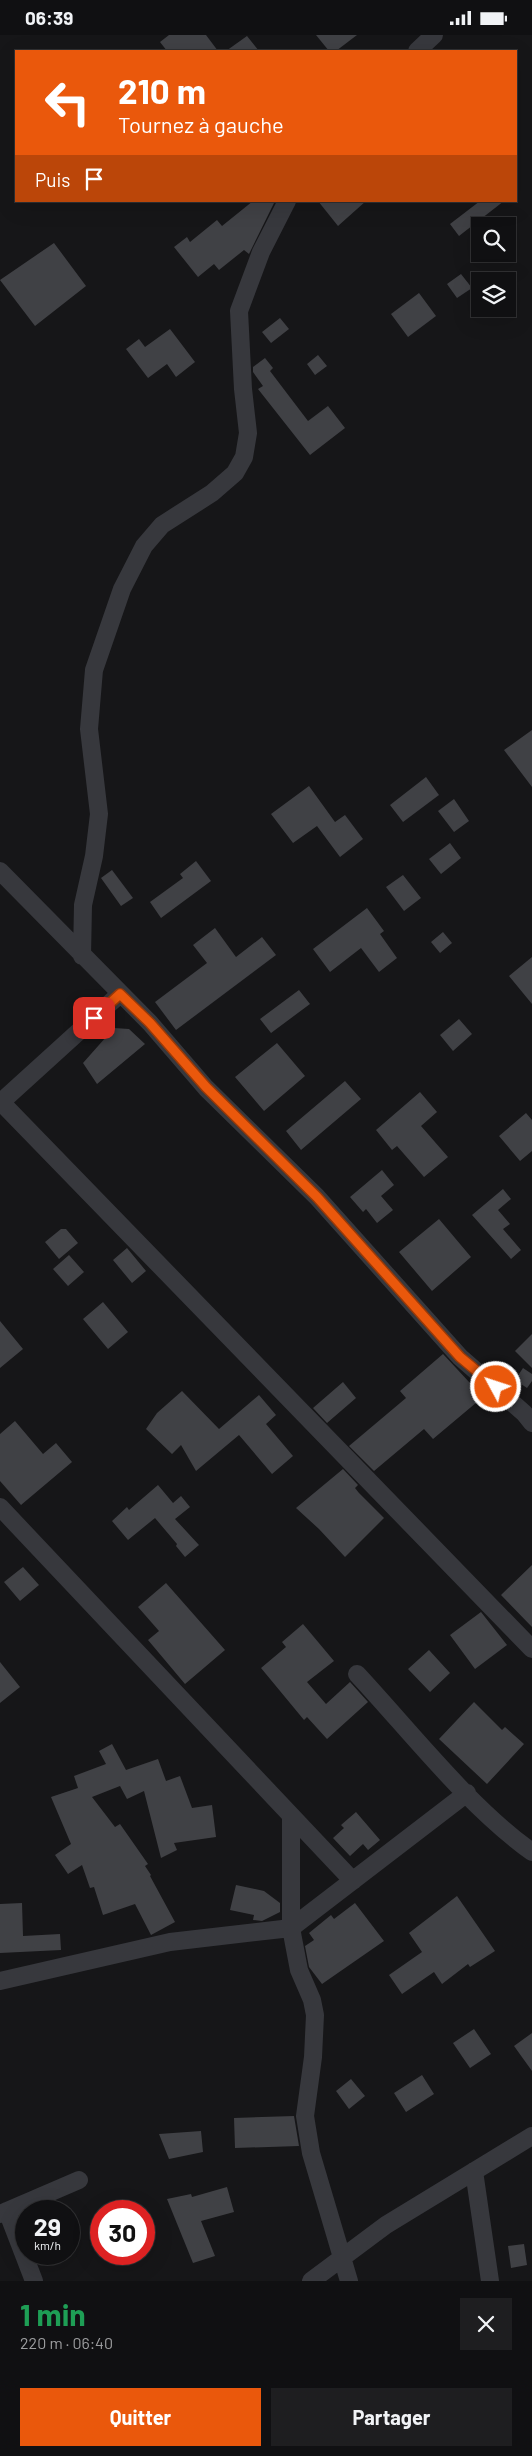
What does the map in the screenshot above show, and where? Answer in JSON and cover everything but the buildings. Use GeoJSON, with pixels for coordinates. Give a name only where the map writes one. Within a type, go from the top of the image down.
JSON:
{"type":"FeatureCollection","features":[{"type":"Feature","properties":{"kind":"street"},"geometry":{"type":"LineString","coordinates":[[418,50],[434,35]]}},
{"type":"Feature","properties":{"kind":"street"},"geometry":{"type":"LineString","coordinates":[[82,956],[83,905],[94,856],[99,814],[89,729],[94,670],[122,589],[144,546],[162,525],[212,493],[234,473],[244,457],[248,433],[243,389],[239,311],[260,252],[286,202]]}},
{"type":"Feature","properties":{"kind":"street"},"geometry":{"type":"LineString","coordinates":[[0,871],[150,1023],[206,1087],[317,1197],[460,1357],[524,1413],[532,1423]]}},
{"type":"Feature","properties":{"kind":"street"},"geometry":{"type":"LineString","coordinates":[[120,994],[1,1103],[532,1649]]}},
{"type":"Feature","properties":{"kind":"street"},"geometry":{"type":"LineString","coordinates":[[0,1507],[353,1881]]}},
{"type":"Feature","properties":{"kind":"street"},"geometry":{"type":"LineString","coordinates":[[357,1674],[467,1793],[514,1839],[532,1852]]}},
{"type":"Feature","properties":{"kind":"street"},"geometry":{"type":"LineString","coordinates":[[0,1981],[170,1943],[291,1928],[467,1793]]}},
{"type":"Feature","properties":{"kind":"street"},"geometry":{"type":"LineString","coordinates":[[292,1816],[291,1928],[299,1971],[312,2000],[315,2015],[313,2057],[305,2116],[314,2162],[349,2281]]}},
{"type":"Feature","properties":{"kind":"street"},"geometry":{"type":"LineString","coordinates":[[311,2281],[386,2225],[532,2136]]}},
{"type":"Feature","properties":{"kind":"street"},"geometry":{"type":"LineString","coordinates":[[474,2171],[490,2281]]}},
{"type":"Feature","properties":{"kind":"street"},"geometry":{"type":"LineString","coordinates":[[34,2281],[3,2213],[79,2180]]}},
{"type":"Feature","properties":{"kind":"route"},"geometry":{"type":"LineString","coordinates":[[94,1018],[120,994],[150,1023],[206,1087],[317,1197],[412,1306],[460,1357],[496,1387]]}}]}
